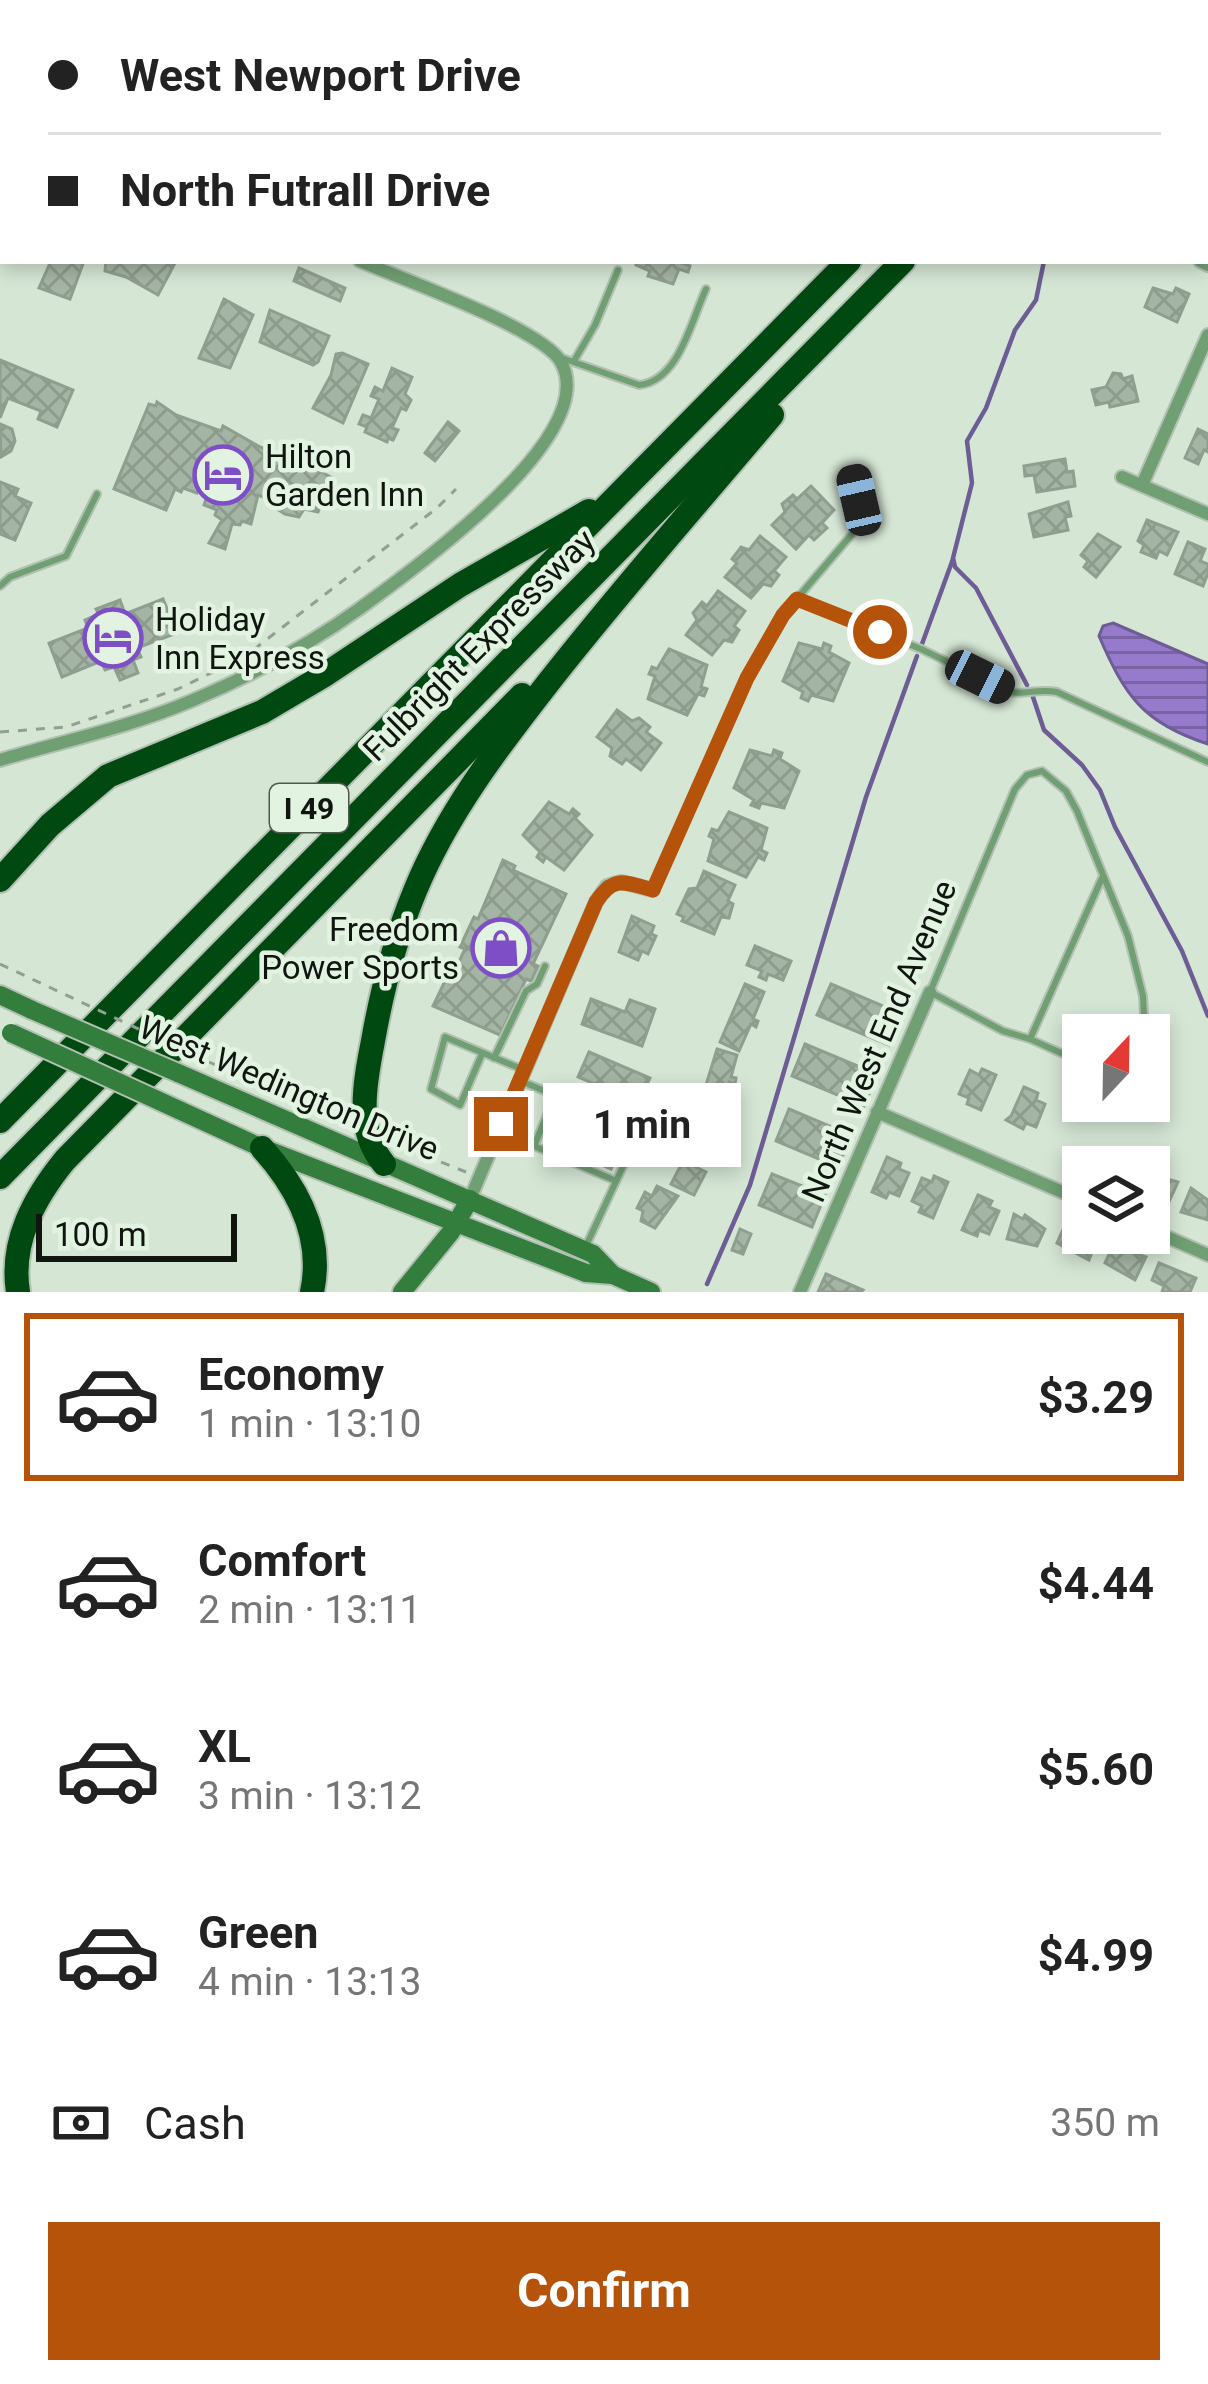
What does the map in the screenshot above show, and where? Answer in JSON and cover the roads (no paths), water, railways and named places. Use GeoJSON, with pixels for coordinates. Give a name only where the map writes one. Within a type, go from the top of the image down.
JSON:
{"type":"FeatureCollection","features":[{"type":"Feature","properties":{"kind":"highway","name":"Fulbright Expressway"},"geometry":{"type":"LineString","coordinates":[[0,1121],[846,264]]}},
{"type":"Feature","properties":{"kind":"highway","name":"Fulbright Expressway"},"geometry":{"type":"LineString","coordinates":[[0,1178],[900,264]]}},
{"type":"Feature","properties":{"kind":"highway"},"geometry":{"type":"LineString","coordinates":[[384,1164],[373,1151],[367,1132],[366,1082],[376,1020],[416,888],[465,799],[500,745],[585,636],[900,264]]}},
{"type":"Feature","properties":{"kind":"highway"},"geometry":{"type":"LineString","coordinates":[[0,880],[50,825],[108,776],[262,712],[339,667],[460,585],[617,495]]}},
{"type":"Feature","properties":{"kind":"highway"},"geometry":{"type":"LineString","coordinates":[[17,1292],[14,1268],[26,1225],[46,1183],[65,1160],[422,795],[585,636]]}},
{"type":"Feature","properties":{"kind":"highway"},"geometry":{"type":"LineString","coordinates":[[262,1148],[288,1177],[304,1206],[313,1242],[312,1292]]}},
{"type":"Feature","properties":{"kind":"main road","name":"West Wedington Drive"},"geometry":{"type":"LineString","coordinates":[[0,995],[584,1250],[613,1275],[651,1292]]}},
{"type":"Feature","properties":{"kind":"main road","name":"West Wedington Drive"},"geometry":{"type":"LineString","coordinates":[[6,1031],[262,1148],[586,1273],[613,1275]]}},
{"type":"Feature","properties":{"kind":"main road"},"geometry":{"type":"LineString","coordinates":[[402,1292],[457,1223],[470,1199]]}},
{"type":"Feature","properties":{"kind":"street"},"geometry":{"type":"LineString","coordinates":[[0,760],[192,700],[356,611],[518,477],[556,424],[565,396],[566,362],[527,333],[375,264]]}},
{"type":"Feature","properties":{"kind":"street"},"geometry":{"type":"LineString","coordinates":[[1142,485],[1208,335]]}},
{"type":"Feature","properties":{"kind":"street"},"geometry":{"type":"LineString","coordinates":[[1122,477],[1208,514]]}},
{"type":"Feature","properties":{"kind":"street"},"geometry":{"type":"LineString","coordinates":[[470,1199],[596,902],[607,886],[622,882],[653,890]]}},
{"type":"Feature","properties":{"kind":"street","name":"North West End Avenue"},"geometry":{"type":"LineString","coordinates":[[800,1292],[930,992]]}},
{"type":"Feature","properties":{"kind":"street"},"geometry":{"type":"LineString","coordinates":[[877,1112],[1062,1192]]}},
{"type":"Feature","properties":{"kind":"street"},"geometry":{"type":"LineString","coordinates":[[1170,1238],[1208,1255]]}},
{"type":"Feature","properties":{"kind":"lane"},"geometry":{"type":"LineString","coordinates":[[618,270],[595,325],[566,362],[639,385],[652,384],[668,372],[706,289]]}},
{"type":"Feature","properties":{"kind":"lane"},"geometry":{"type":"LineString","coordinates":[[653,890],[747,678],[783,615],[858,526],[861,513],[853,471]]}},
{"type":"Feature","properties":{"kind":"lane"},"geometry":{"type":"LineString","coordinates":[[0,586],[10,577],[66,556],[97,494]]}},
{"type":"Feature","properties":{"kind":"lane"},"geometry":{"type":"LineString","coordinates":[[797,599],[921,649],[1010,692],[1039,688],[1057,692],[1208,762]]}},
{"type":"Feature","properties":{"kind":"lane","name":"North West End Avenue"},"geometry":{"type":"LineString","coordinates":[[930,992],[1015,789],[1028,775],[1042,771],[1053,778],[1077,811],[1102,878]]}},
{"type":"Feature","properties":{"kind":"lane"},"geometry":{"type":"LineString","coordinates":[[1102,878],[1133,952],[1144,1014]]}},
{"type":"Feature","properties":{"kind":"lane"},"geometry":{"type":"LineString","coordinates":[[1030,1039],[1102,878]]}},
{"type":"Feature","properties":{"kind":"lane"},"geometry":{"type":"LineString","coordinates":[[494,1058],[526,991],[537,984],[545,966]]}},
{"type":"Feature","properties":{"kind":"lane"},"geometry":{"type":"LineString","coordinates":[[930,992],[1004,1031],[1062,1054]]}},
{"type":"Feature","properties":{"kind":"lane"},"geometry":{"type":"LineString","coordinates":[[482,1054],[460,1105],[431,1089],[445,1037],[494,1058],[578,1108],[640,1130],[584,1250]]}},
{"type":"Feature","properties":{"kind":"lane"},"geometry":{"type":"LineString","coordinates":[[555,1096],[534,1146],[560,1152],[616,1181]]}},
{"type":"Feature","properties":{"kind":"waterway"},"geometry":{"type":"LineString","coordinates":[[1027,685],[976,588],[955,567],[953,558],[972,483],[967,441],[986,408],[1015,330],[1036,300],[1043,264]]}},
{"type":"Feature","properties":{"kind":"waterway"},"geometry":{"type":"LineString","coordinates":[[922,644],[953,559]]}},
{"type":"Feature","properties":{"kind":"waterway"},"geometry":{"type":"LineString","coordinates":[[707,1284],[750,1185],[866,797],[917,656]]}},
{"type":"Feature","properties":{"kind":"waterway"},"geometry":{"type":"LineString","coordinates":[[1033,697],[1044,730],[1082,765],[1100,790],[1182,951],[1208,1016]]}},
{"type":"Feature","properties":{"kind":"place","name":"Hilton Garden Inn"},"geometry":{"type":"Point","coordinates":[223,475]}},
{"type":"Feature","properties":{"kind":"place","name":"Holiday Inn Express"},"geometry":{"type":"Point","coordinates":[113,638]}},
{"type":"Feature","properties":{"kind":"place","name":"Freedom Power Sports"},"geometry":{"type":"Point","coordinates":[501,948]}}]}
